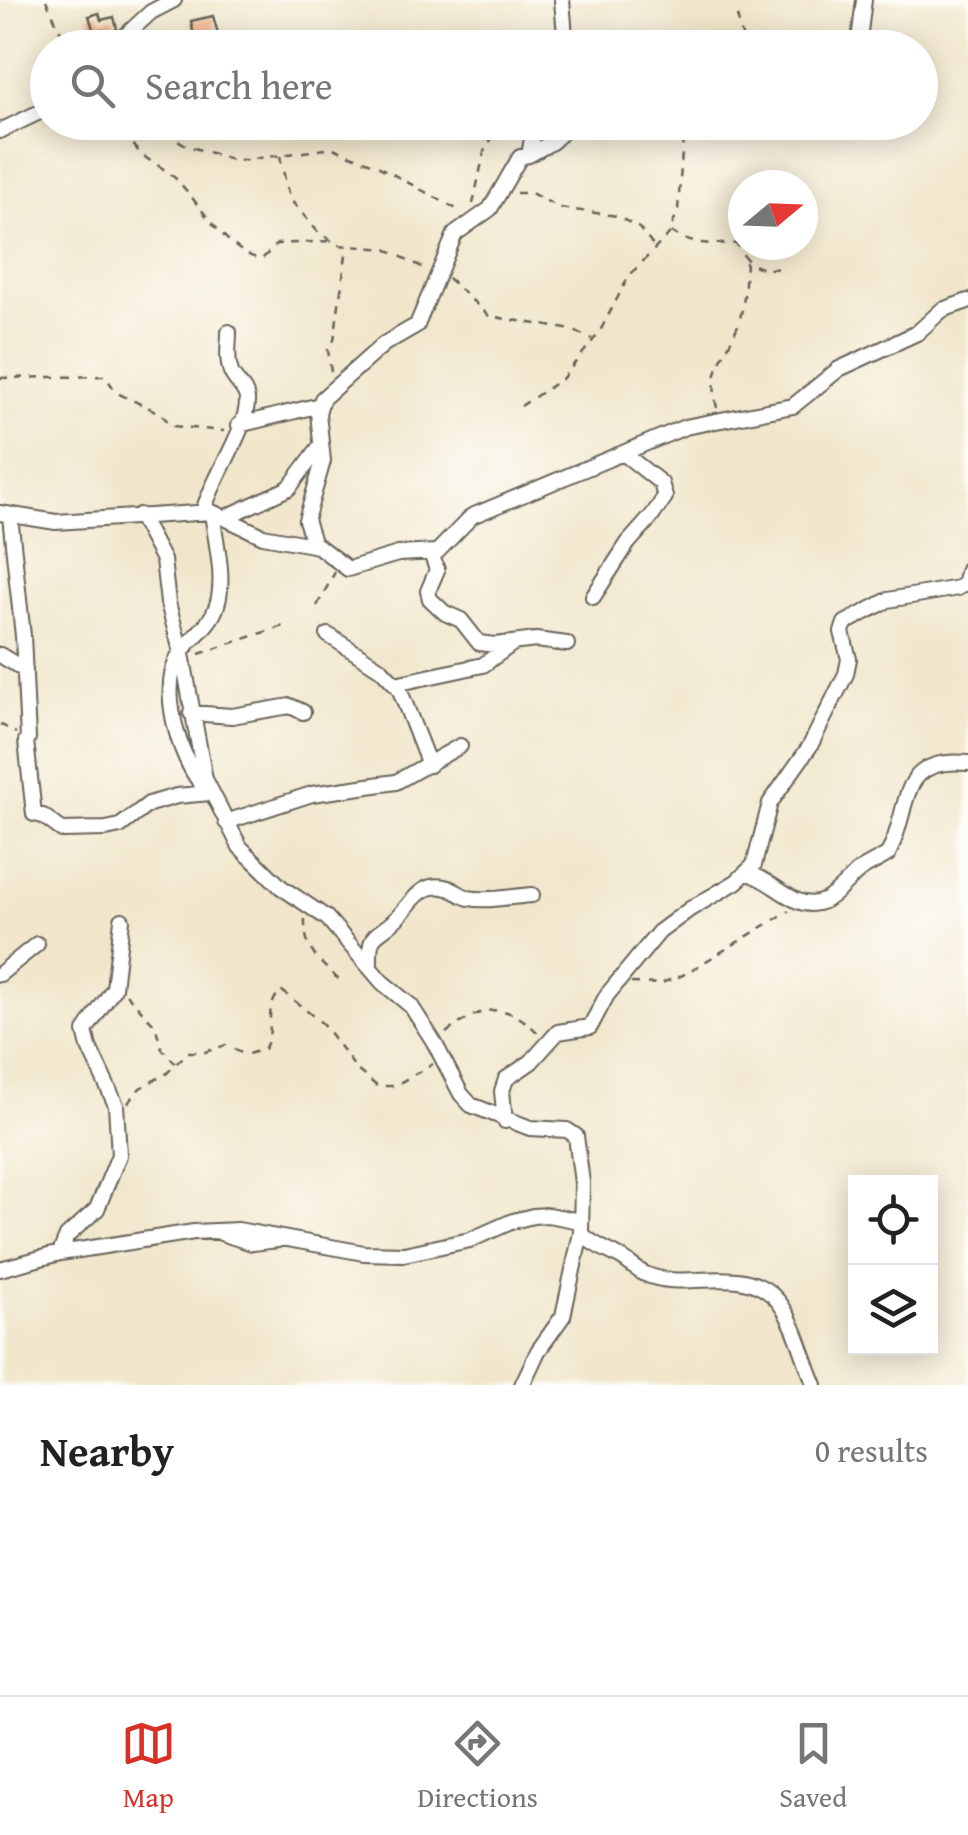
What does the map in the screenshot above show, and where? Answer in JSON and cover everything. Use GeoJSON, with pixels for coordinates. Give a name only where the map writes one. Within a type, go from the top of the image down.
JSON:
{"type":"FeatureCollection","features":[{"type":"Feature","properties":{"kind":"street"},"geometry":{"type":"LineString","coordinates":[[132,30],[151,12],[174,0]]}},
{"type":"Feature","properties":{"kind":"street"},"geometry":{"type":"LineString","coordinates":[[562,0],[564,30]]}},
{"type":"Feature","properties":{"kind":"street"},"geometry":{"type":"LineString","coordinates":[[860,30],[864,0]]}},
{"type":"Feature","properties":{"kind":"street"},"geometry":{"type":"LineString","coordinates":[[0,131],[30,117]]}},
{"type":"Feature","properties":{"kind":"street"},"geometry":{"type":"LineString","coordinates":[[529,155],[531,140]]}},
{"type":"Feature","properties":{"kind":"street"},"geometry":{"type":"LineString","coordinates":[[240,426],[320,405],[337,384],[384,344],[417,324],[455,234],[490,209],[520,156],[554,140]]}},
{"type":"Feature","properties":{"kind":"street"},"geometry":{"type":"LineString","coordinates":[[214,514],[264,536],[314,545],[338,564],[354,568],[398,554],[431,553],[447,546],[463,522],[472,516],[623,453],[685,428],[792,406],[838,369],[917,333],[942,310],[968,301]]}},
{"type":"Feature","properties":{"kind":"street"},"geometry":{"type":"LineString","coordinates":[[210,793],[199,782],[179,742],[171,688],[173,671],[218,602],[212,482],[229,454],[247,401],[228,360],[229,332]]}},
{"type":"Feature","properties":{"kind":"street"},"geometry":{"type":"LineString","coordinates":[[314,545],[306,520],[322,467],[320,405]]}},
{"type":"Feature","properties":{"kind":"street"},"geometry":{"type":"LineString","coordinates":[[210,793],[148,804],[120,826],[106,830],[62,830],[34,814],[26,741],[25,670],[5,514],[78,522],[214,514],[289,488],[321,446]]}},
{"type":"Feature","properties":{"kind":"street"},"geometry":{"type":"LineString","coordinates":[[593,597],[664,497],[662,483],[623,453]]}},
{"type":"Feature","properties":{"kind":"street"},"geometry":{"type":"LineString","coordinates":[[139,516],[163,560],[168,604],[210,793],[246,856],[339,930],[382,982],[410,1006],[464,1098],[478,1110],[530,1128],[568,1130],[576,1136],[582,1183],[580,1227],[563,1316],[538,1351],[522,1385]]}},
{"type":"Feature","properties":{"kind":"street"},"geometry":{"type":"LineString","coordinates":[[431,553],[437,570],[428,594],[431,601],[461,620],[481,644],[536,640],[568,644]]}},
{"type":"Feature","properties":{"kind":"street"},"geometry":{"type":"LineString","coordinates":[[506,1121],[504,1082],[531,1062],[560,1031],[590,1026],[615,986],[659,932],[748,873],[758,857],[770,804],[810,746],[846,674],[849,659],[844,625],[888,600],[958,588],[964,584],[968,568]]}},
{"type":"Feature","properties":{"kind":"street"},"geometry":{"type":"LineString","coordinates":[[328,635],[374,664],[395,684],[429,764]]}},
{"type":"Feature","properties":{"kind":"street"},"geometry":{"type":"LineString","coordinates":[[395,684],[483,665],[513,644]]}},
{"type":"Feature","properties":{"kind":"street"},"geometry":{"type":"LineString","coordinates":[[0,655],[25,670]]}},
{"type":"Feature","properties":{"kind":"street"},"geometry":{"type":"LineString","coordinates":[[191,713],[232,716],[290,706],[303,712]]}},
{"type":"Feature","properties":{"kind":"street"},"geometry":{"type":"LineString","coordinates":[[226,822],[312,794],[396,782],[460,746]]}},
{"type":"Feature","properties":{"kind":"street"},"geometry":{"type":"LineString","coordinates":[[748,873],[764,878],[802,902],[816,903],[834,896],[859,871],[888,854],[904,797],[921,772],[950,762],[968,763]]}},
{"type":"Feature","properties":{"kind":"street"},"geometry":{"type":"LineString","coordinates":[[370,968],[371,940],[397,918],[412,897],[426,889],[446,887],[473,899],[532,895]]}},
{"type":"Feature","properties":{"kind":"street"},"geometry":{"type":"LineString","coordinates":[[60,1253],[67,1236],[100,1204],[118,1159],[119,1118],[85,1030],[114,988],[122,920]]}},
{"type":"Feature","properties":{"kind":"street"},"geometry":{"type":"LineString","coordinates":[[339,930],[371,940]]}},
{"type":"Feature","properties":{"kind":"street"},"geometry":{"type":"LineString","coordinates":[[0,974],[36,944]]}},
{"type":"Feature","properties":{"kind":"street"},"geometry":{"type":"LineString","coordinates":[[0,1270],[60,1253],[211,1231],[252,1230],[364,1254],[393,1254],[436,1249],[534,1216],[548,1215],[580,1227],[588,1241],[623,1258],[646,1275],[738,1280],[769,1292],[780,1302],[816,1385]]}},
{"type":"Feature","properties":{"kind":"path"},"geometry":{"type":"LineString","coordinates":[[46,0],[60,30]]}},
{"type":"Feature","properties":{"kind":"path"},"geometry":{"type":"LineString","coordinates":[[737,16],[740,30]]}},
{"type":"Feature","properties":{"kind":"path"},"geometry":{"type":"LineString","coordinates":[[133,140],[152,165],[172,175],[207,220],[252,257],[262,259],[277,244],[331,242],[386,249],[436,273],[490,316],[572,330],[593,340]]}},
{"type":"Feature","properties":{"kind":"path"},"geometry":{"type":"LineString","coordinates":[[177,140],[238,160],[333,148],[374,164],[471,215],[486,148],[492,140]]}},
{"type":"Feature","properties":{"kind":"path"},"geometry":{"type":"LineString","coordinates":[[521,406],[562,379],[610,316],[629,276],[670,232],[678,210],[683,140]]}},
{"type":"Feature","properties":{"kind":"path"},"geometry":{"type":"LineString","coordinates":[[280,155],[289,198],[331,242]]}},
{"type":"Feature","properties":{"kind":"path"},"geometry":{"type":"LineString","coordinates":[[497,199],[526,192],[560,208],[617,216],[639,228],[656,250]]}},
{"type":"Feature","properties":{"kind":"path"},"geometry":{"type":"LineString","coordinates":[[670,232],[696,244],[736,244],[746,261],[763,270],[783,268]]}},
{"type":"Feature","properties":{"kind":"path"},"geometry":{"type":"LineString","coordinates":[[337,384],[329,366],[328,350],[334,340],[348,246]]}},
{"type":"Feature","properties":{"kind":"path"},"geometry":{"type":"LineString","coordinates":[[719,419],[714,394],[716,365],[740,320],[746,261]]}},
{"type":"Feature","properties":{"kind":"path"},"geometry":{"type":"LineString","coordinates":[[0,378],[105,376],[117,392],[160,412],[172,426],[221,432],[240,426]]}},
{"type":"Feature","properties":{"kind":"path"},"geometry":{"type":"LineString","coordinates":[[317,606],[338,564]]}},
{"type":"Feature","properties":{"kind":"path"},"geometry":{"type":"LineString","coordinates":[[182,655],[288,624]]}},
{"type":"Feature","properties":{"kind":"path"},"geometry":{"type":"LineString","coordinates":[[302,901],[306,942],[317,960],[342,982]]}},
{"type":"Feature","properties":{"kind":"path"},"geometry":{"type":"LineString","coordinates":[[615,986],[624,982],[658,984],[684,974],[802,902]]}},
{"type":"Feature","properties":{"kind":"path"},"geometry":{"type":"LineString","coordinates":[[114,988],[129,995],[146,1014],[158,1032],[162,1049],[176,1064]]}},
{"type":"Feature","properties":{"kind":"path"},"geometry":{"type":"LineString","coordinates":[[119,1118],[140,1088],[166,1074],[188,1052],[205,1052],[221,1046],[245,1055],[264,1050],[269,1041],[271,1004],[281,990],[323,1024],[357,1070],[377,1086],[394,1086],[443,1058]]}},
{"type":"Feature","properties":{"kind":"path"},"geometry":{"type":"LineString","coordinates":[[434,1042],[476,1013],[506,1010],[527,1022],[546,1042]]}},
{"type":"Feature","properties":{"kind":"building"},"geometry":{"type":"Polygon","coordinates":[[[99,13],[101,20],[114,17],[117,29],[93,30],[89,16],[99,13]]]}},
{"type":"Feature","properties":{"kind":"building"},"geometry":{"type":"Polygon","coordinates":[[[213,16],[217,30],[193,30],[191,21],[213,16]]]}}]}
